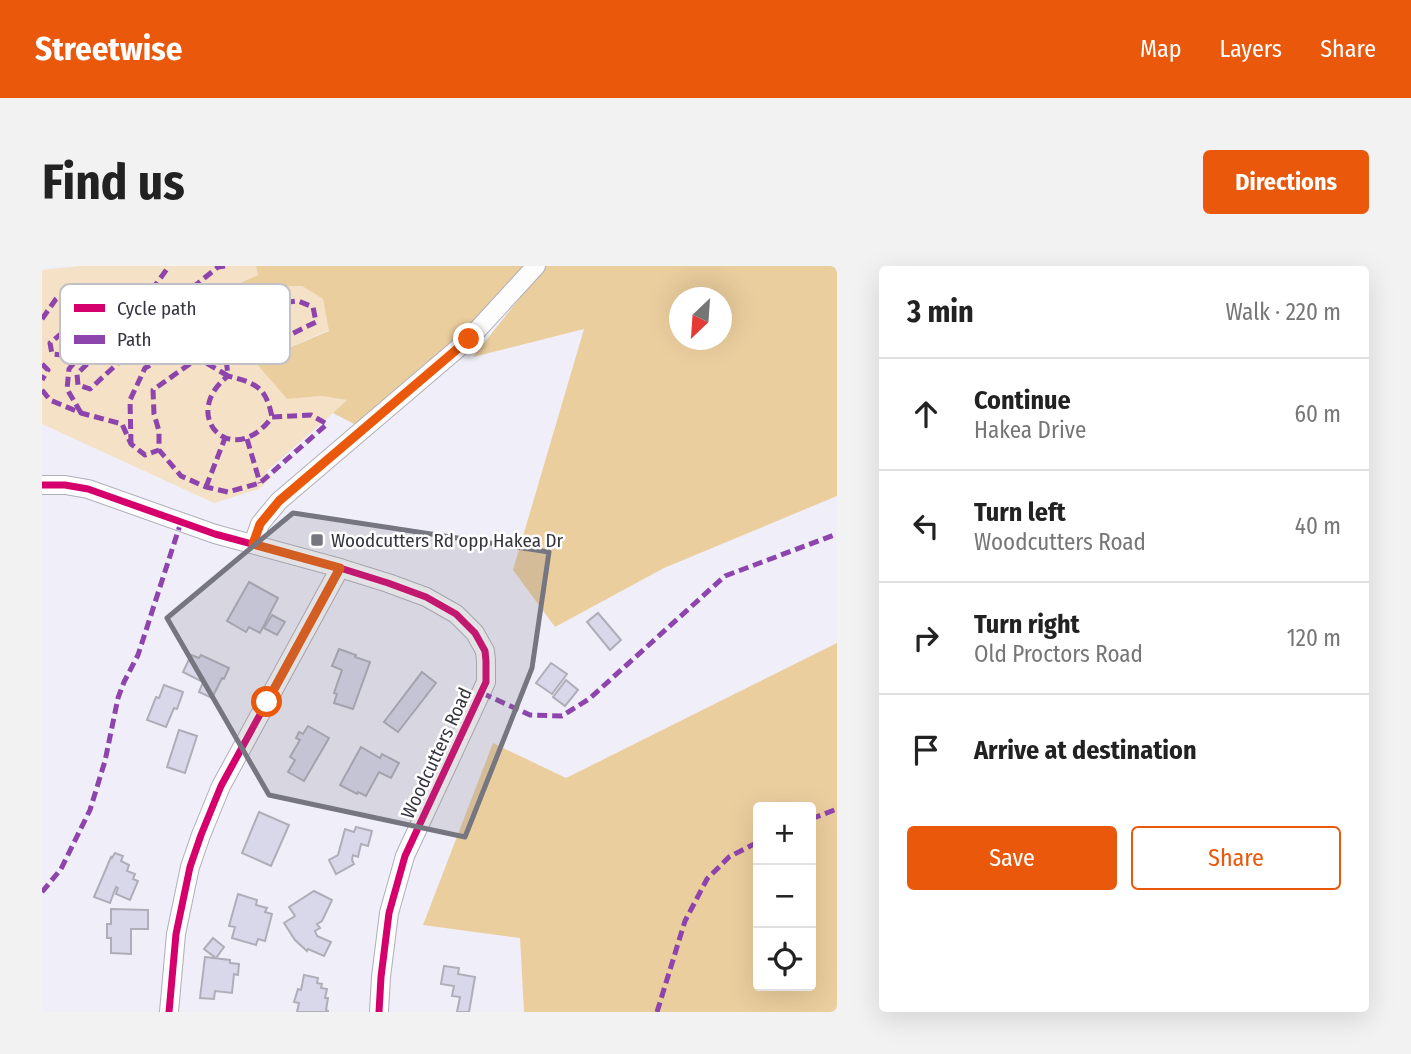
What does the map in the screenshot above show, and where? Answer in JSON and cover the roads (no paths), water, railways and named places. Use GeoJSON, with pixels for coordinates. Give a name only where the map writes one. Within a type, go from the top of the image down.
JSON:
{"type":"FeatureCollection","features":[{"type":"Feature","properties":{"kind":"street"},"geometry":{"type":"LineString","coordinates":[[253,544],[260,524],[279,501],[469,339],[536,266]]}},
{"type":"Feature","properties":{"kind":"street","name":"Woodcutters Road"},"geometry":{"type":"LineString","coordinates":[[42,485],[88,489],[215,534],[388,583],[426,597],[456,614],[481,642],[486,660],[486,682],[405,856],[398,878],[384,947],[379,1012]]}},
{"type":"Feature","properties":{"kind":"street"},"geometry":{"type":"LineString","coordinates":[[169,1012],[176,934],[190,867],[201,835],[221,786],[340,568]]}},
{"type":"Feature","properties":{"kind":"place","name":"Woodcutters Rd opp Hakea Dr"},"geometry":{"type":"Point","coordinates":[317,540]}}]}
